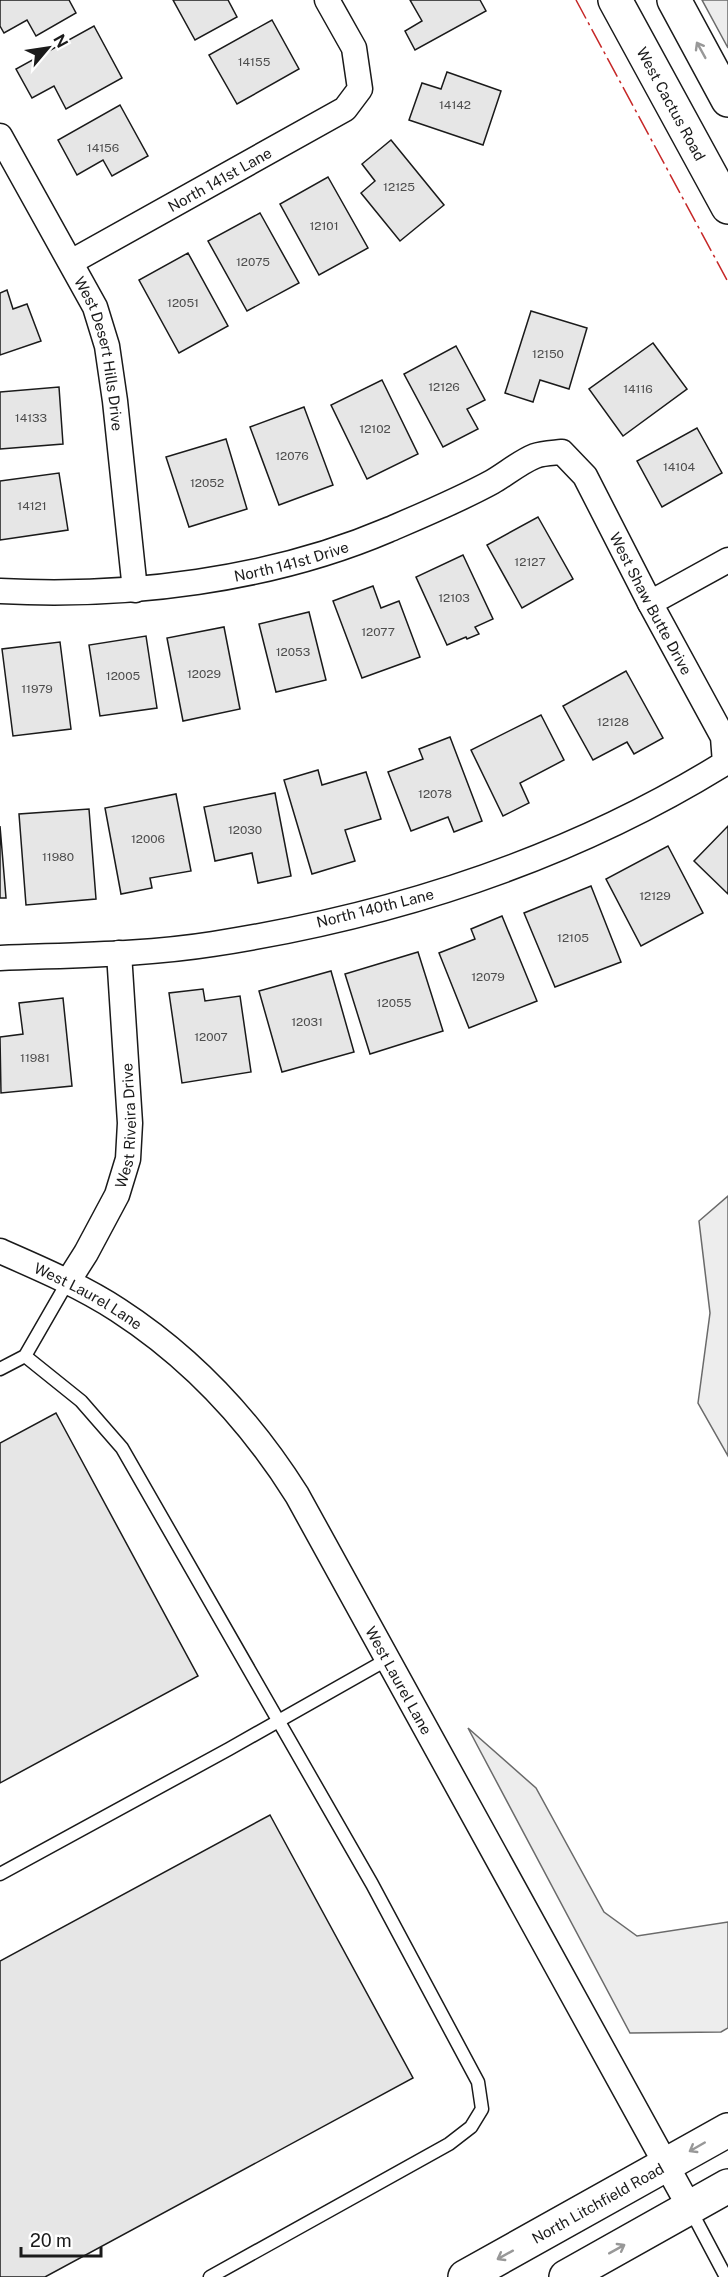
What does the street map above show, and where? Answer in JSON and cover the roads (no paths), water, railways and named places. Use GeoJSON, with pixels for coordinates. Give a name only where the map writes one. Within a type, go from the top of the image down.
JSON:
{"type":"FeatureCollection","features":[{"type":"Feature","properties":{"kind":"main road","name":"West Cactus Road"},"geometry":{"type":"LineString","coordinates":[[615,0],[728,207]]}},
{"type":"Feature","properties":{"kind":"main road"},"geometry":{"type":"LineString","coordinates":[[674,0],[728,100]]}},
{"type":"Feature","properties":{"kind":"main road","name":"North Litchfield Road"},"geometry":{"type":"LineString","coordinates":[[465,2277],[728,2130]]}},
{"type":"Feature","properties":{"kind":"main road"},"geometry":{"type":"LineString","coordinates":[[566,2277],[728,2186]]}},
{"type":"Feature","properties":{"kind":"street","name":"North 141st Lane"},"geometry":{"type":"LineString","coordinates":[[71,262],[345,109],[360,89],[354,48],[327,0]]}},
{"type":"Feature","properties":{"kind":"street","name":"West Desert Hills Drive"},"geometry":{"type":"LineString","coordinates":[[0,136],[95,308],[107,346],[135,590]]}},
{"type":"Feature","properties":{"kind":"street","name":"North 141st Drive"},"geometry":{"type":"LineString","coordinates":[[0,591],[135,590],[245,573],[332,552],[431,511],[492,482],[535,456],[562,452]]}},
{"type":"Feature","properties":{"kind":"street","name":"West Shaw Butte Drive"},"geometry":{"type":"LineString","coordinates":[[562,452],[585,476],[650,603],[723,737],[725,763]]}},
{"type":"Feature","properties":{"kind":"street"},"geometry":{"type":"LineString","coordinates":[[650,603],[728,560]]}},
{"type":"Feature","properties":{"kind":"street","name":"North 140th Lane"},"geometry":{"type":"LineString","coordinates":[[0,958],[119,953],[212,944],[276,933],[400,904],[453,888],[566,847],[679,790],[725,763]]}},
{"type":"Feature","properties":{"kind":"street","name":"West Riveira Drive"},"geometry":{"type":"LineString","coordinates":[[67,1283],[117,1195],[128,1159],[130,1123],[119,953]]}},
{"type":"Feature","properties":{"kind":"street","name":"West Laurel Lane"},"geometry":{"type":"LineString","coordinates":[[0,1251],[118,1310],[202,1376],[234,1409],[271,1455],[297,1495],[690,2208]]}},
{"type":"Feature","properties":{"kind":"lane"},"geometry":{"type":"LineString","coordinates":[[0,1369],[25,1356],[67,1283]]}},
{"type":"Feature","properties":{"kind":"lane"},"geometry":{"type":"LineString","coordinates":[[25,1356],[81,1401],[122,1448],[372,1884],[478,2082],[482,2109],[471,2127],[449,2144],[210,2277]]}},
{"type":"Feature","properties":{"kind":"lane"},"geometry":{"type":"LineString","coordinates":[[0,1874],[388,1659]]}},
{"type":"Feature","properties":{"kind":"lane"},"geometry":{"type":"LineString","coordinates":[[690,2208],[726,2277]]}}]}
